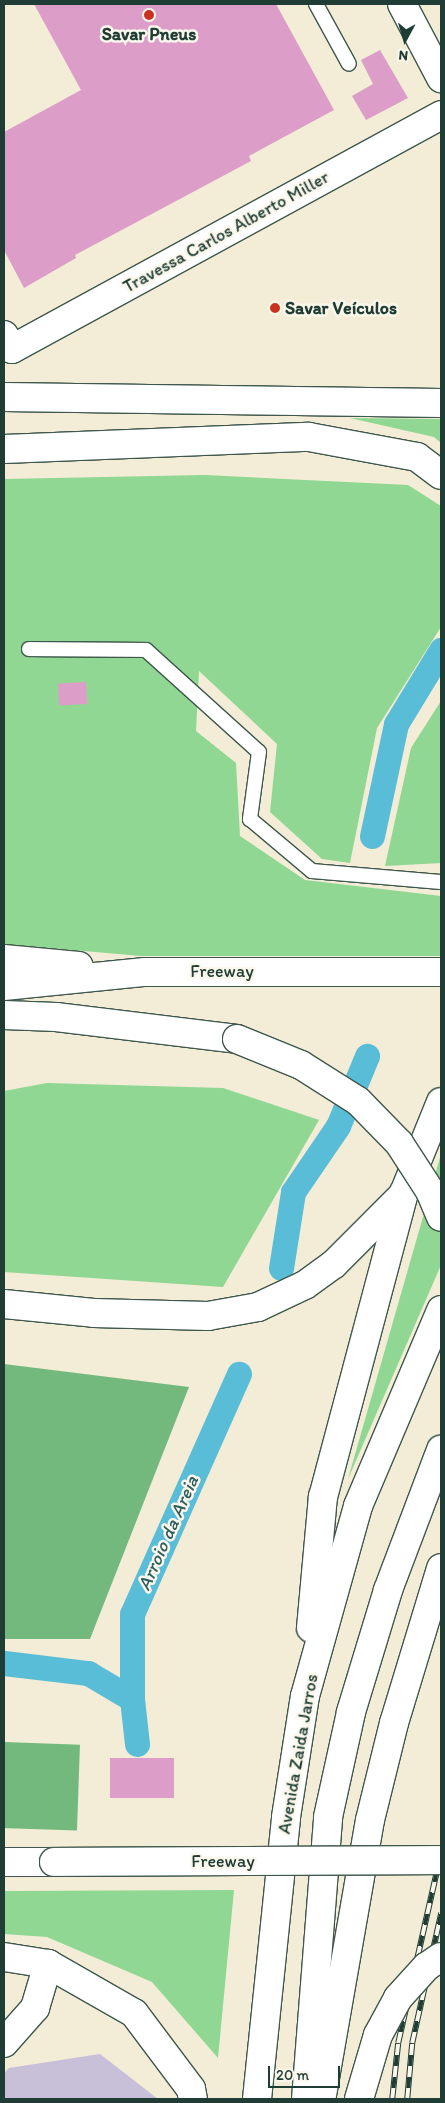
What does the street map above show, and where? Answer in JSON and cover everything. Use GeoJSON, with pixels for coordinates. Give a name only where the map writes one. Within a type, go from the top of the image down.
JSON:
{"type":"FeatureCollection","features":[{"type":"Feature","properties":{"kind":"main road"},"geometry":{"type":"LineString","coordinates":[[402,4],[441,78]]}},
{"type":"Feature","properties":{"kind":"main road","name":"Travessa Carlos Alberto Miller"},"geometry":{"type":"LineString","coordinates":[[8,342],[441,115]]}},
{"type":"Feature","properties":{"kind":"main road"},"geometry":{"type":"LineString","coordinates":[[4,397],[441,403]]}},
{"type":"Feature","properties":{"kind":"main road"},"geometry":{"type":"LineString","coordinates":[[4,449],[309,437],[417,457],[441,475]]}},
{"type":"Feature","properties":{"kind":"main road"},"geometry":{"type":"LineString","coordinates":[[4,959],[145,972]]}},
{"type":"Feature","properties":{"kind":"main road","name":"Freeway"},"geometry":{"type":"LineString","coordinates":[[4,986],[145,972],[441,972]]}},
{"type":"Feature","properties":{"kind":"main road"},"geometry":{"type":"LineString","coordinates":[[4,1014],[56,1017],[238,1039],[301,1065],[358,1101],[399,1143],[430,1190],[441,1217]]}},
{"type":"Feature","properties":{"kind":"main road"},"geometry":{"type":"LineString","coordinates":[[305,1696],[323,1497],[404,1193],[441,1102]]}},
{"type":"Feature","properties":{"kind":"main road"},"geometry":{"type":"LineString","coordinates":[[4,1304],[94,1312],[208,1316],[258,1308],[305,1285],[334,1264],[404,1193]]}},
{"type":"Feature","properties":{"kind":"main road","name":"Avenida Zaida Jarros"},"geometry":{"type":"LineString","coordinates":[[257,2099],[286,1816],[305,1696],[358,1506],[441,1310]]}},
{"type":"Feature","properties":{"kind":"main road"},"geometry":{"type":"LineString","coordinates":[[306,2099],[328,1817],[351,1712],[388,1590],[441,1450]]}},
{"type":"Feature","properties":{"kind":"main road"},"geometry":{"type":"LineString","coordinates":[[321,2099],[370,1820],[394,1723],[441,1568]]}},
{"type":"Feature","properties":{"kind":"main road","name":"Freeway"},"geometry":{"type":"LineString","coordinates":[[4,1862],[441,1860]]}},
{"type":"Feature","properties":{"kind":"main road"},"geometry":{"type":"LineString","coordinates":[[4,1957],[48,1964],[134,2013],[191,2089],[194,2099]]}},
{"type":"Feature","properties":{"kind":"main road"},"geometry":{"type":"LineString","coordinates":[[359,2099],[378,2035],[398,1998],[426,1967],[441,1957]]}},
{"type":"Feature","properties":{"kind":"main road"},"geometry":{"type":"LineString","coordinates":[[4,2043],[36,2008],[48,1964]]}},
{"type":"Feature","properties":{"kind":"lane"},"geometry":{"type":"LineString","coordinates":[[316,4],[349,64]]}},
{"type":"Feature","properties":{"kind":"lane"},"geometry":{"type":"LineString","coordinates":[[29,649],[146,650],[258,752],[250,819],[312,871],[441,882]]}},
{"type":"Feature","properties":{"kind":"shaded area"},"geometry":{"type":"Polygon","coordinates":[[[100,2054],[158,2099],[4,2099],[4,2073],[9,2068],[100,2054]]]}},
{"type":"Feature","properties":{"kind":"green space"},"geometry":{"type":"Polygon","coordinates":[[[350,418],[441,419],[441,443],[434,437],[350,418]]]}},
{"type":"Feature","properties":{"kind":"green space"},"geometry":{"type":"Polygon","coordinates":[[[205,475],[408,485],[441,506],[441,627],[377,728],[350,863],[322,859],[270,812],[277,744],[199,671],[196,731],[236,763],[240,836],[305,880],[441,896],[441,956],[141,956],[4,944],[4,479],[205,475]]]}},
{"type":"Feature","properties":{"kind":"green space"},"geometry":{"type":"Polygon","coordinates":[[[441,701],[441,863],[385,866],[411,748],[441,701]]]}},
{"type":"Feature","properties":{"kind":"green space"},"geometry":{"type":"Polygon","coordinates":[[[47,1083],[223,1088],[319,1120],[223,1287],[4,1272],[4,1091],[47,1083]]]}},
{"type":"Feature","properties":{"kind":"green space"},"geometry":{"type":"Polygon","coordinates":[[[441,1154],[441,1265],[348,1479],[441,1154]]]}},
{"type":"Feature","properties":{"kind":"green space"},"geometry":{"type":"Polygon","coordinates":[[[4,1364],[189,1387],[90,1639],[4,1639],[4,1364]]]}},
{"type":"Feature","properties":{"kind":"green space"},"geometry":{"type":"Polygon","coordinates":[[[4,1742],[80,1745],[77,1831],[4,1828],[4,1742]]]}},
{"type":"Feature","properties":{"kind":"green space"},"geometry":{"type":"Polygon","coordinates":[[[234,1890],[218,2058],[152,1982],[47,1937],[4,1934],[4,1891],[234,1890]]]}},
{"type":"Feature","properties":{"kind":"building"},"geometry":{"type":"Polygon","coordinates":[[[34,4],[276,4],[334,110],[249,156],[251,161],[75,255],[76,258],[24,288],[4,250],[4,132],[81,90],[34,4]]]}},
{"type":"Feature","properties":{"kind":"building"},"geometry":{"type":"Polygon","coordinates":[[[380,50],[408,98],[366,120],[352,96],[373,84],[361,60],[380,50]]]}},
{"type":"Feature","properties":{"kind":"building"},"geometry":{"type":"Polygon","coordinates":[[[86,682],[87,704],[59,705],[58,683],[86,682]]]}},
{"type":"Feature","properties":{"kind":"building"},"geometry":{"type":"Polygon","coordinates":[[[110,1758],[174,1758],[174,1798],[110,1798],[110,1758]]]}},
{"type":"Feature","properties":{"kind":"waterway","name":"Arroio da Areia"},"geometry":{"type":"LineString","coordinates":[[372,836],[396,724],[441,650]]}},
{"type":"Feature","properties":{"kind":"waterway","name":"Arroio da Areia"},"geometry":{"type":"LineString","coordinates":[[281,1268],[293,1192],[338,1126],[367,1056]]}},
{"type":"Feature","properties":{"kind":"waterway","name":"Arroio da Areia"},"geometry":{"type":"LineString","coordinates":[[137,1744],[132,1699],[132,1614],[239,1374]]}},
{"type":"Feature","properties":{"kind":"waterway","name":"Arroio da Areia"},"geometry":{"type":"LineString","coordinates":[[4,1663],[88,1673],[132,1699]]}},
{"type":"Feature","properties":{"kind":"railway"},"geometry":{"type":"LineString","coordinates":[[392,2099],[398,2043],[441,1852]]}},
{"type":"Feature","properties":{"kind":"railway"},"geometry":{"type":"LineString","coordinates":[[407,2099],[412,2043],[441,1913]]}},
{"type":"Feature","properties":{"kind":"place","name":"Savar Pneus"},"geometry":{"type":"Point","coordinates":[149,15]}},
{"type":"Feature","properties":{"kind":"place","name":"Savar Veículos"},"geometry":{"type":"Point","coordinates":[275,308]}}]}
